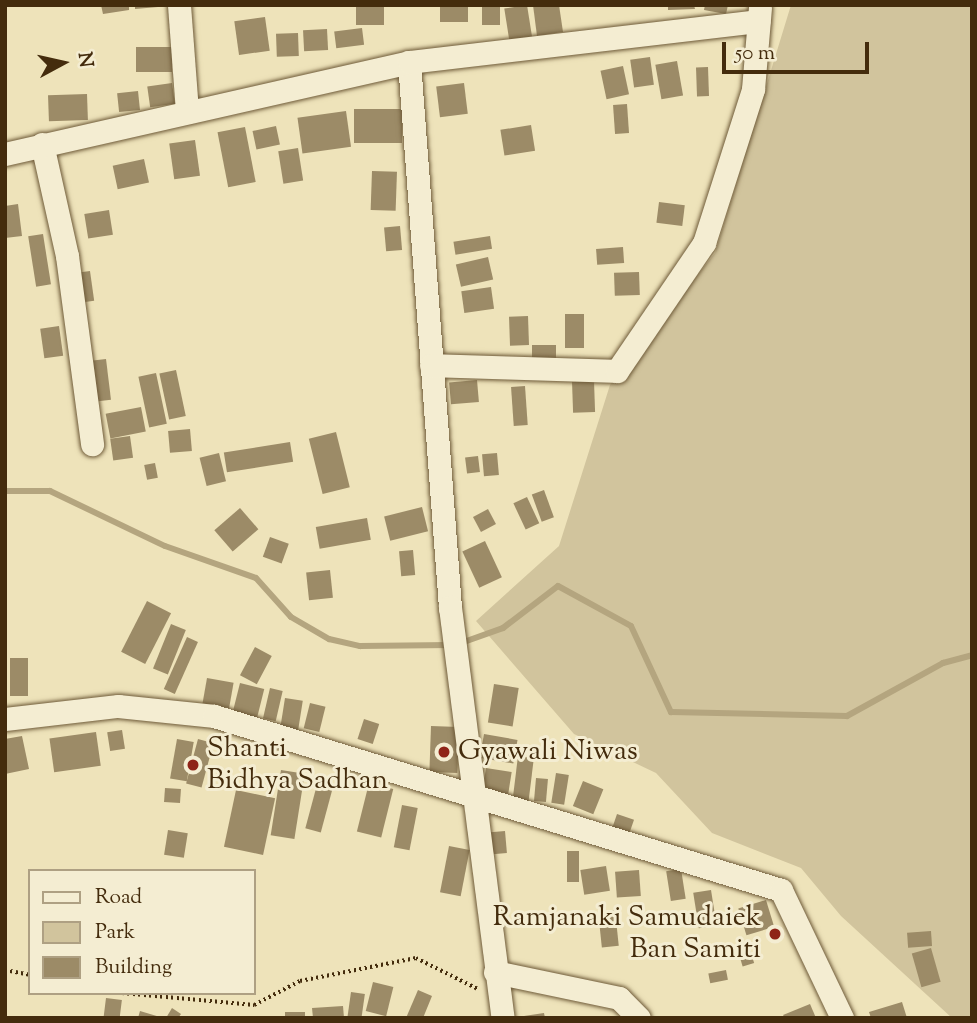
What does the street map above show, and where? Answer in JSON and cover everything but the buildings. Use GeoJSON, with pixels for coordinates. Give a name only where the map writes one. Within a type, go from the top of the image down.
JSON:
{"type":"FeatureCollection","features":[{"type":"Feature","properties":{"kind":"street"},"geometry":{"type":"LineString","coordinates":[[179,5],[187,111]]}},
{"type":"Feature","properties":{"kind":"street"},"geometry":{"type":"LineString","coordinates":[[5,154],[409,62],[760,13],[752,89],[705,243],[617,371],[431,365]]}},
{"type":"Feature","properties":{"kind":"street"},"geometry":{"type":"LineString","coordinates":[[409,62],[431,365],[471,800],[503,1018]]}},
{"type":"Feature","properties":{"kind":"street"},"geometry":{"type":"LineString","coordinates":[[42,144],[68,256],[92,444]]}},
{"type":"Feature","properties":{"kind":"street"},"geometry":{"type":"LineString","coordinates":[[5,719],[118,706],[214,716],[471,800],[781,890],[842,1018]]}},
{"type":"Feature","properties":{"kind":"street"},"geometry":{"type":"LineString","coordinates":[[495,972],[620,998],[639,1018]]}},
{"type":"Feature","properties":{"kind":"path"},"geometry":{"type":"LineString","coordinates":[[144,995],[254,1005],[300,981],[416,958],[481,991],[495,972]]}},
{"type":"Feature","properties":{"kind":"path"},"geometry":{"type":"LineString","coordinates":[[5,970],[28,975]]}},
{"type":"Feature","properties":{"kind":"green space"},"geometry":{"type":"Polygon","coordinates":[[[791,5],[972,5],[972,1018],[952,1018],[841,916],[801,868],[712,833],[656,773],[574,734],[476,621],[559,546],[610,385],[715,253],[791,5]]]}},
{"type":"Feature","properties":{"kind":"waterway"},"geometry":{"type":"LineString","coordinates":[[5,491],[50,491],[165,546],[256,578],[291,617],[329,639],[360,646],[450,645]]}},
{"type":"Feature","properties":{"kind":"waterway"},"geometry":{"type":"LineString","coordinates":[[461,643],[503,628],[558,586],[631,626],[671,712],[847,716],[943,663],[972,655]]}},
{"type":"Feature","properties":{"kind":"place","name":"Gyawali Niwas"},"geometry":{"type":"Point","coordinates":[444,752]}},
{"type":"Feature","properties":{"kind":"place","name":"Shanti Bidhya Sadhan"},"geometry":{"type":"Point","coordinates":[193,765]}},
{"type":"Feature","properties":{"kind":"place","name":"Ramjanaki Samudaiek Ban Samiti"},"geometry":{"type":"Point","coordinates":[775,934]}}]}
